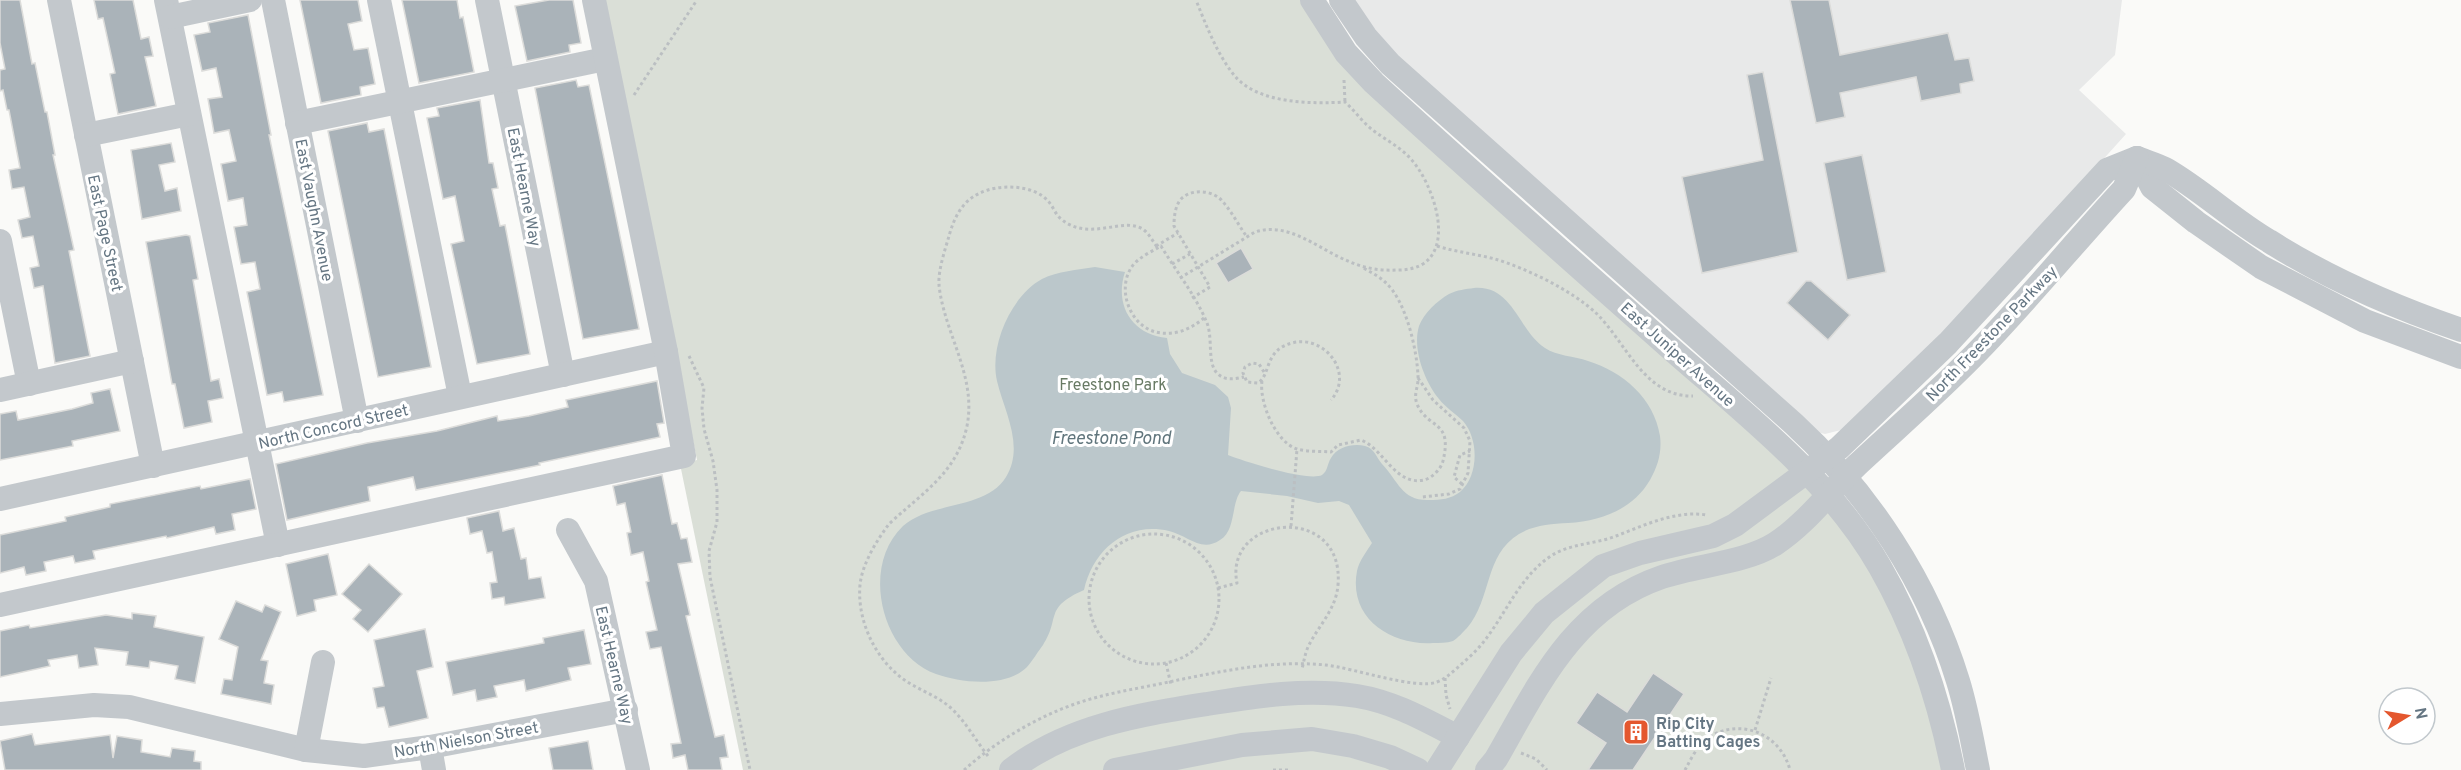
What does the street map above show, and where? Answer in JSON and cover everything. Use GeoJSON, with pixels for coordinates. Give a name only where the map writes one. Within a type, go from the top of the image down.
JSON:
{"type":"FeatureCollection","features":[{"type":"Feature","properties":{"kind":"street","name":"East Page Street"},"geometry":{"type":"LineString","coordinates":[[59,0],[153,466]]}},
{"type":"Feature","properties":{"kind":"street"},"geometry":{"type":"LineString","coordinates":[[250,0],[168,8],[278,545]]}},
{"type":"Feature","properties":{"kind":"street","name":"East Vaughn Avenue"},"geometry":{"type":"LineString","coordinates":[[273,0],[357,421]]}},
{"type":"Feature","properties":{"kind":"street"},"geometry":{"type":"LineString","coordinates":[[379,0],[460,396]]}},
{"type":"Feature","properties":{"kind":"street","name":"East Hearne Way"},"geometry":{"type":"LineString","coordinates":[[487,0],[563,375]]}},
{"type":"Feature","properties":{"kind":"street"},"geometry":{"type":"LineString","coordinates":[[0,605],[684,456],[666,352],[594,0]]}},
{"type":"Feature","properties":{"kind":"street","name":"East Juniper Avenue"},"geometry":{"type":"LineString","coordinates":[[1312,0],[1346,53],[1374,83],[1745,414],[1806,471],[1829,496],[1880,567],[1907,621],[1933,688],[1953,770]]}},
{"type":"Feature","properties":{"kind":"street","name":"East Juniper Avenue"},"geometry":{"type":"LineString","coordinates":[[1341,0],[1366,37],[1390,64],[1828,456],[1847,477],[1879,520],[1908,567],[1944,641],[1968,718],[1978,770]]}},
{"type":"Feature","properties":{"kind":"street"},"geometry":{"type":"LineString","coordinates":[[297,123],[605,59]]}},
{"type":"Feature","properties":{"kind":"street"},"geometry":{"type":"LineString","coordinates":[[86,135],[189,114]]}},
{"type":"Feature","properties":{"kind":"street"},"geometry":{"type":"LineString","coordinates":[[2137,158],[2166,169],[2237,221],[2340,281],[2461,330]]}},
{"type":"Feature","properties":{"kind":"street"},"geometry":{"type":"LineString","coordinates":[[2137,158],[2152,187],[2196,222],[2261,267],[2365,321],[2461,357]]}},
{"type":"Feature","properties":{"kind":"street","name":"North Freestone Parkway"},"geometry":{"type":"LineString","coordinates":[[1437,770],[1527,631],[1544,613],[1603,567],[1640,553],[1713,536],[1735,525],[1845,443],[1948,343],[2107,170],[2137,158]]}},
{"type":"Feature","properties":{"kind":"street","name":"North Freestone Parkway"},"geometry":{"type":"LineString","coordinates":[[1498,762],[1557,656],[1595,614],[1636,587],[1663,576],[1751,554],[1775,544],[1829,496],[1982,347],[2124,189],[2137,158]]}},
{"type":"Feature","properties":{"kind":"street"},"geometry":{"type":"LineString","coordinates":[[0,241],[29,384]]}},
{"type":"Feature","properties":{"kind":"street","name":"North Concord Street"},"geometry":{"type":"LineString","coordinates":[[0,498],[256,444],[460,396],[666,352]]}},
{"type":"Feature","properties":{"kind":"street"},"geometry":{"type":"LineString","coordinates":[[0,390],[132,361]]}},
{"type":"Feature","properties":{"kind":"street","name":"East Hearne Way"},"geometry":{"type":"LineString","coordinates":[[568,530],[596,581],[638,770]]}},
{"type":"Feature","properties":{"kind":"street"},"geometry":{"type":"LineString","coordinates":[[306,750],[323,662]]}},
{"type":"Feature","properties":{"kind":"street"},"geometry":{"type":"LineString","coordinates":[[1011,770],[1038,752],[1101,724],[1134,716],[1277,693],[1319,692],[1357,696],[1390,703],[1461,731]]}},
{"type":"Feature","properties":{"kind":"street","name":"North Nielson Street"},"geometry":{"type":"LineString","coordinates":[[0,714],[94,705],[129,707],[306,750],[364,756],[432,759],[626,710]]}},
{"type":"Feature","properties":{"kind":"street"},"geometry":{"type":"LineString","coordinates":[[1115,770],[1242,745],[1312,739],[1353,746],[1390,757],[1418,770]]}},
{"type":"Feature","properties":{"kind":"path"},"geometry":{"type":"LineString","coordinates":[[1196,0],[1217,48],[1234,76],[1244,84],[1265,95],[1288,100],[1345,102]]}},
{"type":"Feature","properties":{"kind":"path"},"geometry":{"type":"LineString","coordinates":[[1345,73],[1343,86],[1345,102],[1373,131],[1402,150],[1417,167],[1435,208],[1439,233],[1437,246],[1426,262],[1410,269],[1385,270],[1358,265]]}},
{"type":"Feature","properties":{"kind":"path"},"geometry":{"type":"LineString","coordinates":[[988,756],[954,711],[896,673],[874,646],[865,626],[860,586],[867,561],[882,534],[948,470],[967,426],[968,389],[942,304],[939,282],[951,230],[960,210],[975,195],[993,189],[1016,187],[1035,192],[1047,199],[1058,215],[1069,224],[1096,230],[1137,226],[1149,235],[1157,247],[1161,246],[1204,318],[1211,339],[1213,366],[1217,373],[1228,379],[1244,377],[1252,384],[1262,381]]}},
{"type":"Feature","properties":{"kind":"path"},"geometry":{"type":"LineString","coordinates":[[1192,298],[1210,287],[1174,226],[1174,215],[1180,201],[1187,195],[1201,191],[1214,194],[1223,200],[1247,237]]}},
{"type":"Feature","properties":{"kind":"path"},"geometry":{"type":"LineString","coordinates":[[1180,278],[1247,237],[1263,230],[1285,231],[1358,265],[1387,283],[1408,319],[1418,378],[1415,394],[1417,404],[1425,415],[1438,424],[1446,440],[1442,466],[1424,480],[1404,477],[1395,471],[1380,452],[1361,440],[1338,446],[1331,452],[1297,449],[1280,434],[1269,418],[1262,392],[1262,381],[1268,362],[1280,348],[1298,342],[1308,341],[1317,344],[1330,354],[1338,369],[1339,385],[1331,400]]}},
{"type":"Feature","properties":{"kind":"path"},"geometry":{"type":"LineString","coordinates":[[1178,233],[1137,261],[1129,273],[1125,289],[1132,313],[1143,325],[1160,333],[1180,332],[1204,318]]}},
{"type":"Feature","properties":{"kind":"path"},"geometry":{"type":"LineString","coordinates":[[1437,246],[1496,260],[1553,284],[1596,314],[1652,381],[1669,393],[1699,396]]}},
{"type":"Feature","properties":{"kind":"path"},"geometry":{"type":"LineString","coordinates":[[1172,264],[1190,254]]}},
{"type":"Feature","properties":{"kind":"path"},"geometry":{"type":"LineString","coordinates":[[1244,377],[1245,367],[1252,363],[1259,364],[1264,372]]}},
{"type":"Feature","properties":{"kind":"path"},"geometry":{"type":"LineString","coordinates":[[1418,378],[1433,399],[1464,428],[1470,441],[1468,473],[1460,489],[1449,494],[1422,497]]}},
{"type":"Feature","properties":{"kind":"path"},"geometry":{"type":"LineString","coordinates":[[1292,526],[1297,449]]}},
{"type":"Feature","properties":{"kind":"path"},"geometry":{"type":"LineString","coordinates":[[1462,484],[1454,477],[1460,455],[1470,452]]}},
{"type":"Feature","properties":{"kind":"path"},"geometry":{"type":"LineString","coordinates":[[1303,664],[1365,672],[1422,684],[1435,683],[1445,678],[1477,650],[1519,587],[1548,557],[1571,546],[1601,542],[1667,517],[1698,514],[1711,516]]}},
{"type":"Feature","properties":{"kind":"path"},"geometry":{"type":"LineString","coordinates":[[1218,588],[1237,583],[1235,574],[1238,555],[1252,540],[1277,528],[1292,526],[1306,529],[1322,540],[1334,557],[1338,570],[1335,602],[1309,645],[1302,669]]}},
{"type":"Feature","properties":{"kind":"path"},"geometry":{"type":"LineString","coordinates":[[1147,534],[1170,536],[1185,543],[1205,560],[1218,588],[1217,614],[1204,640],[1187,655],[1166,663],[1152,664],[1131,660],[1111,648],[1098,632],[1091,613],[1089,593],[1094,575],[1102,560],[1121,543],[1147,534]]}},
{"type":"Feature","properties":{"kind":"path"},"geometry":{"type":"LineString","coordinates":[[1166,663],[1172,685]]}},
{"type":"Feature","properties":{"kind":"path"},"geometry":{"type":"LineString","coordinates":[[1445,678],[1449,707],[1461,731]]}},
{"type":"Feature","properties":{"kind":"path"},"geometry":{"type":"LineString","coordinates":[[1755,730],[1771,678]]}},
{"type":"Feature","properties":{"kind":"path"},"geometry":{"type":"LineString","coordinates":[[1685,770],[1702,743],[1710,736],[1728,730],[1755,730],[1780,747],[1790,770]]}},
{"type":"Feature","properties":{"kind":"path"},"geometry":{"type":"LineString","coordinates":[[1498,762],[1528,755],[1547,770]]}},
{"type":"Feature","properties":{"kind":"path"},"geometry":{"type":"LineString","coordinates":[[1273,770],[1289,770]]}},
{"type":"Feature","properties":{"kind":"shaded area"},"geometry":{"type":"Polygon","coordinates":[[[1351,0],[2122,0],[2115,55],[2079,90],[2126,134],[1982,294],[1845,429],[1825,434],[1817,432],[1399,58],[1351,0]]]}},
{"type":"Feature","properties":{"kind":"green space","name":"Freestone Park"},"geometry":{"type":"Polygon","coordinates":[[[602,0],[1302,0],[1774,453],[1845,530],[1875,575],[1923,686],[1942,770],[743,770],[680,464],[697,460],[602,0]]]}},
{"type":"Feature","properties":{"kind":"water","name":"Freestone Pond"},"geometry":{"type":"Polygon","coordinates":[[[1095,267],[1125,272],[1122,284],[1124,307],[1135,324],[1155,336],[1167,338],[1170,354],[1182,373],[1215,385],[1228,397],[1231,408],[1228,455],[1236,458],[1290,473],[1315,476],[1324,473],[1337,451],[1360,445],[1373,451],[1402,489],[1413,497],[1429,500],[1442,499],[1460,492],[1471,477],[1474,467],[1472,437],[1463,421],[1442,402],[1429,384],[1421,365],[1417,335],[1421,321],[1444,297],[1474,288],[1487,289],[1498,294],[1545,348],[1601,366],[1635,388],[1644,398],[1657,422],[1660,453],[1657,464],[1643,490],[1635,499],[1615,512],[1593,520],[1537,527],[1519,534],[1508,543],[1494,565],[1475,616],[1467,628],[1453,641],[1417,643],[1402,640],[1376,626],[1366,615],[1359,602],[1356,588],[1357,571],[1372,543],[1349,505],[1339,501],[1318,503],[1287,496],[1241,491],[1229,530],[1225,536],[1213,544],[1200,544],[1176,533],[1153,529],[1139,530],[1114,542],[1095,562],[1084,590],[1071,596],[1058,608],[1043,645],[1029,665],[1018,674],[996,681],[983,682],[958,680],[936,674],[918,664],[902,649],[891,630],[883,609],[880,586],[882,564],[890,544],[903,526],[928,512],[985,495],[997,488],[1006,477],[1014,453],[1013,441],[995,367],[996,353],[1005,323],[1021,297],[1042,279],[1061,272],[1095,267]]]}},
{"type":"Feature","properties":{"kind":"building"},"geometry":{"type":"Polygon","coordinates":[[[0,0],[20,0],[32,64],[35,63],[45,112],[47,112],[55,155],[53,155],[74,250],[69,251],[90,356],[55,363],[43,286],[34,288],[30,268],[39,266],[33,236],[22,238],[18,220],[30,217],[24,187],[12,189],[9,170],[20,168],[9,110],[7,110],[3,90],[0,91],[0,70],[5,69],[0,43],[0,0]]]}},
{"type":"Feature","properties":{"kind":"building"},"geometry":{"type":"Polygon","coordinates":[[[94,0],[133,0],[141,39],[149,37],[153,56],[145,57],[156,106],[118,114],[110,74],[115,73],[103,18],[98,19],[94,0]]]}},
{"type":"Feature","properties":{"kind":"building"},"geometry":{"type":"Polygon","coordinates":[[[300,0],[358,0],[362,21],[348,24],[354,50],[368,48],[375,84],[360,87],[361,95],[321,103],[300,0]]]}},
{"type":"Feature","properties":{"kind":"building"},"geometry":{"type":"Polygon","coordinates":[[[402,0],[457,0],[460,18],[463,17],[474,72],[419,83],[402,0]]]}},
{"type":"Feature","properties":{"kind":"building"},"geometry":{"type":"Polygon","coordinates":[[[549,0],[573,0],[581,43],[569,45],[570,52],[527,61],[515,6],[549,0]]]}},
{"type":"Feature","properties":{"kind":"building"},"geometry":{"type":"Polygon","coordinates":[[[1790,0],[1829,0],[1840,55],[1948,33],[1955,60],[1969,58],[1974,81],[1960,84],[1961,93],[1921,101],[1916,77],[1840,93],[1845,117],[1816,123],[1790,0]]]}},
{"type":"Feature","properties":{"kind":"building"},"geometry":{"type":"Polygon","coordinates":[[[248,15],[271,135],[269,135],[323,395],[284,402],[282,392],[267,395],[247,292],[260,289],[255,262],[241,264],[234,227],[247,225],[243,198],[228,201],[221,164],[236,161],[229,130],[214,133],[208,99],[222,97],[216,68],[202,71],[194,35],[210,32],[208,23],[248,15]]]}},
{"type":"Feature","properties":{"kind":"building"},"geometry":{"type":"Polygon","coordinates":[[[1763,72],[1798,252],[1702,273],[1682,177],[1763,160],[1747,75],[1763,72]]]}},
{"type":"Feature","properties":{"kind":"building"},"geometry":{"type":"Polygon","coordinates":[[[576,80],[578,87],[589,85],[639,329],[583,339],[535,88],[576,80]]]}},
{"type":"Feature","properties":{"kind":"building"},"geometry":{"type":"Polygon","coordinates":[[[480,100],[489,163],[493,163],[498,188],[492,189],[500,226],[505,225],[530,354],[477,364],[451,244],[464,241],[455,196],[443,199],[427,118],[439,116],[437,108],[480,100]]]}},
{"type":"Feature","properties":{"kind":"building"},"geometry":{"type":"Polygon","coordinates":[[[367,123],[369,132],[384,129],[431,367],[378,377],[328,131],[367,123]]]}},
{"type":"Feature","properties":{"kind":"building"},"geometry":{"type":"Polygon","coordinates":[[[171,143],[175,162],[159,165],[165,191],[177,188],[181,211],[142,219],[131,150],[171,143]]]}},
{"type":"Feature","properties":{"kind":"building"},"geometry":{"type":"Polygon","coordinates":[[[1862,155],[1886,272],[1847,280],[1824,163],[1862,155]]]}},
{"type":"Feature","properties":{"kind":"building"},"geometry":{"type":"Polygon","coordinates":[[[190,236],[198,279],[193,280],[211,381],[219,379],[223,398],[208,401],[212,422],[184,428],[175,384],[172,384],[146,242],[190,236]]]}},
{"type":"Feature","properties":{"kind":"building"},"geometry":{"type":"Polygon","coordinates":[[[1241,248],[1253,269],[1228,283],[1216,263],[1241,248]]]}},
{"type":"Feature","properties":{"kind":"building"},"geometry":{"type":"Polygon","coordinates":[[[1806,281],[1811,281],[1850,315],[1828,340],[1787,303],[1806,281]]]}},
{"type":"Feature","properties":{"kind":"building"},"geometry":{"type":"Polygon","coordinates":[[[657,381],[664,423],[657,424],[660,437],[539,463],[540,465],[416,490],[413,477],[368,487],[370,501],[287,520],[276,464],[367,443],[437,431],[497,416],[498,421],[529,416],[568,407],[566,400],[657,381]]]}},
{"type":"Feature","properties":{"kind":"building"},"geometry":{"type":"Polygon","coordinates":[[[110,389],[120,431],[72,441],[73,446],[0,460],[0,414],[16,411],[18,420],[72,409],[93,403],[91,393],[110,389]]]}},
{"type":"Feature","properties":{"kind":"building"},"geometry":{"type":"Polygon","coordinates":[[[662,475],[672,524],[677,523],[681,539],[687,538],[692,562],[678,564],[690,615],[686,616],[715,737],[724,735],[728,757],[720,758],[722,770],[688,770],[685,755],[673,758],[671,744],[681,743],[661,647],[650,649],[646,632],[657,630],[646,582],[649,581],[643,552],[631,555],[627,533],[631,532],[625,503],[617,505],[613,486],[662,475]]]}},
{"type":"Feature","properties":{"kind":"building"},"geometry":{"type":"Polygon","coordinates":[[[250,479],[256,509],[232,514],[235,530],[216,534],[214,527],[93,551],[95,559],[75,563],[73,556],[44,562],[46,571],[26,575],[24,567],[0,573],[0,535],[66,521],[65,517],[110,507],[110,504],[200,486],[201,489],[250,479]]]}},
{"type":"Feature","properties":{"kind":"building"},"geometry":{"type":"Polygon","coordinates":[[[499,511],[503,531],[514,528],[521,559],[526,558],[529,579],[541,577],[545,598],[505,605],[504,597],[492,599],[490,583],[497,582],[492,552],[487,553],[482,531],[470,534],[467,518],[499,511]]]}},
{"type":"Feature","properties":{"kind":"building"},"geometry":{"type":"Polygon","coordinates":[[[328,554],[337,595],[314,600],[316,611],[297,616],[286,564],[328,554]]]}},
{"type":"Feature","properties":{"kind":"building"},"geometry":{"type":"Polygon","coordinates":[[[369,564],[402,594],[368,632],[353,619],[361,610],[342,594],[369,564]]]}},
{"type":"Feature","properties":{"kind":"building"},"geometry":{"type":"Polygon","coordinates":[[[236,601],[262,612],[265,605],[281,612],[261,660],[268,661],[264,683],[274,685],[271,704],[221,694],[224,679],[232,680],[238,647],[219,639],[236,601]]]}},
{"type":"Feature","properties":{"kind":"building"},"geometry":{"type":"Polygon","coordinates":[[[132,613],[156,616],[154,627],[204,637],[195,683],[175,679],[178,666],[150,661],[149,668],[126,665],[128,652],[95,648],[98,665],[79,668],[77,655],[48,660],[50,666],[0,677],[0,631],[106,615],[132,619],[132,613]]]}},
{"type":"Feature","properties":{"kind":"building"},"geometry":{"type":"Polygon","coordinates":[[[425,629],[433,667],[417,671],[428,718],[389,727],[384,707],[377,708],[373,688],[384,686],[374,640],[425,629]]]}},
{"type":"Feature","properties":{"kind":"building"},"geometry":{"type":"Polygon","coordinates":[[[584,630],[591,664],[568,668],[571,680],[526,691],[524,680],[494,686],[497,697],[477,701],[475,690],[453,695],[446,662],[544,643],[543,638],[584,630]]]}},
{"type":"Feature","properties":{"kind":"building","name":"Rip City Batting Cages"},"geometry":{"type":"Polygon","coordinates":[[[1653,673],[1684,694],[1633,770],[1588,770],[1606,743],[1576,723],[1597,692],[1627,712],[1653,673]]]}},
{"type":"Feature","properties":{"kind":"building"},"geometry":{"type":"Polygon","coordinates":[[[32,734],[35,745],[110,735],[113,758],[117,736],[142,740],[141,752],[170,757],[172,748],[195,751],[194,761],[201,762],[201,770],[5,770],[0,741],[32,734]]]}},
{"type":"Feature","properties":{"kind":"building"},"geometry":{"type":"Polygon","coordinates":[[[588,741],[593,770],[553,770],[549,748],[588,741]]]}},
{"type":"Feature","properties":{"kind":"place","name":"Rip City Batting Cages"},"geometry":{"type":"Point","coordinates":[1636,732]}}]}
